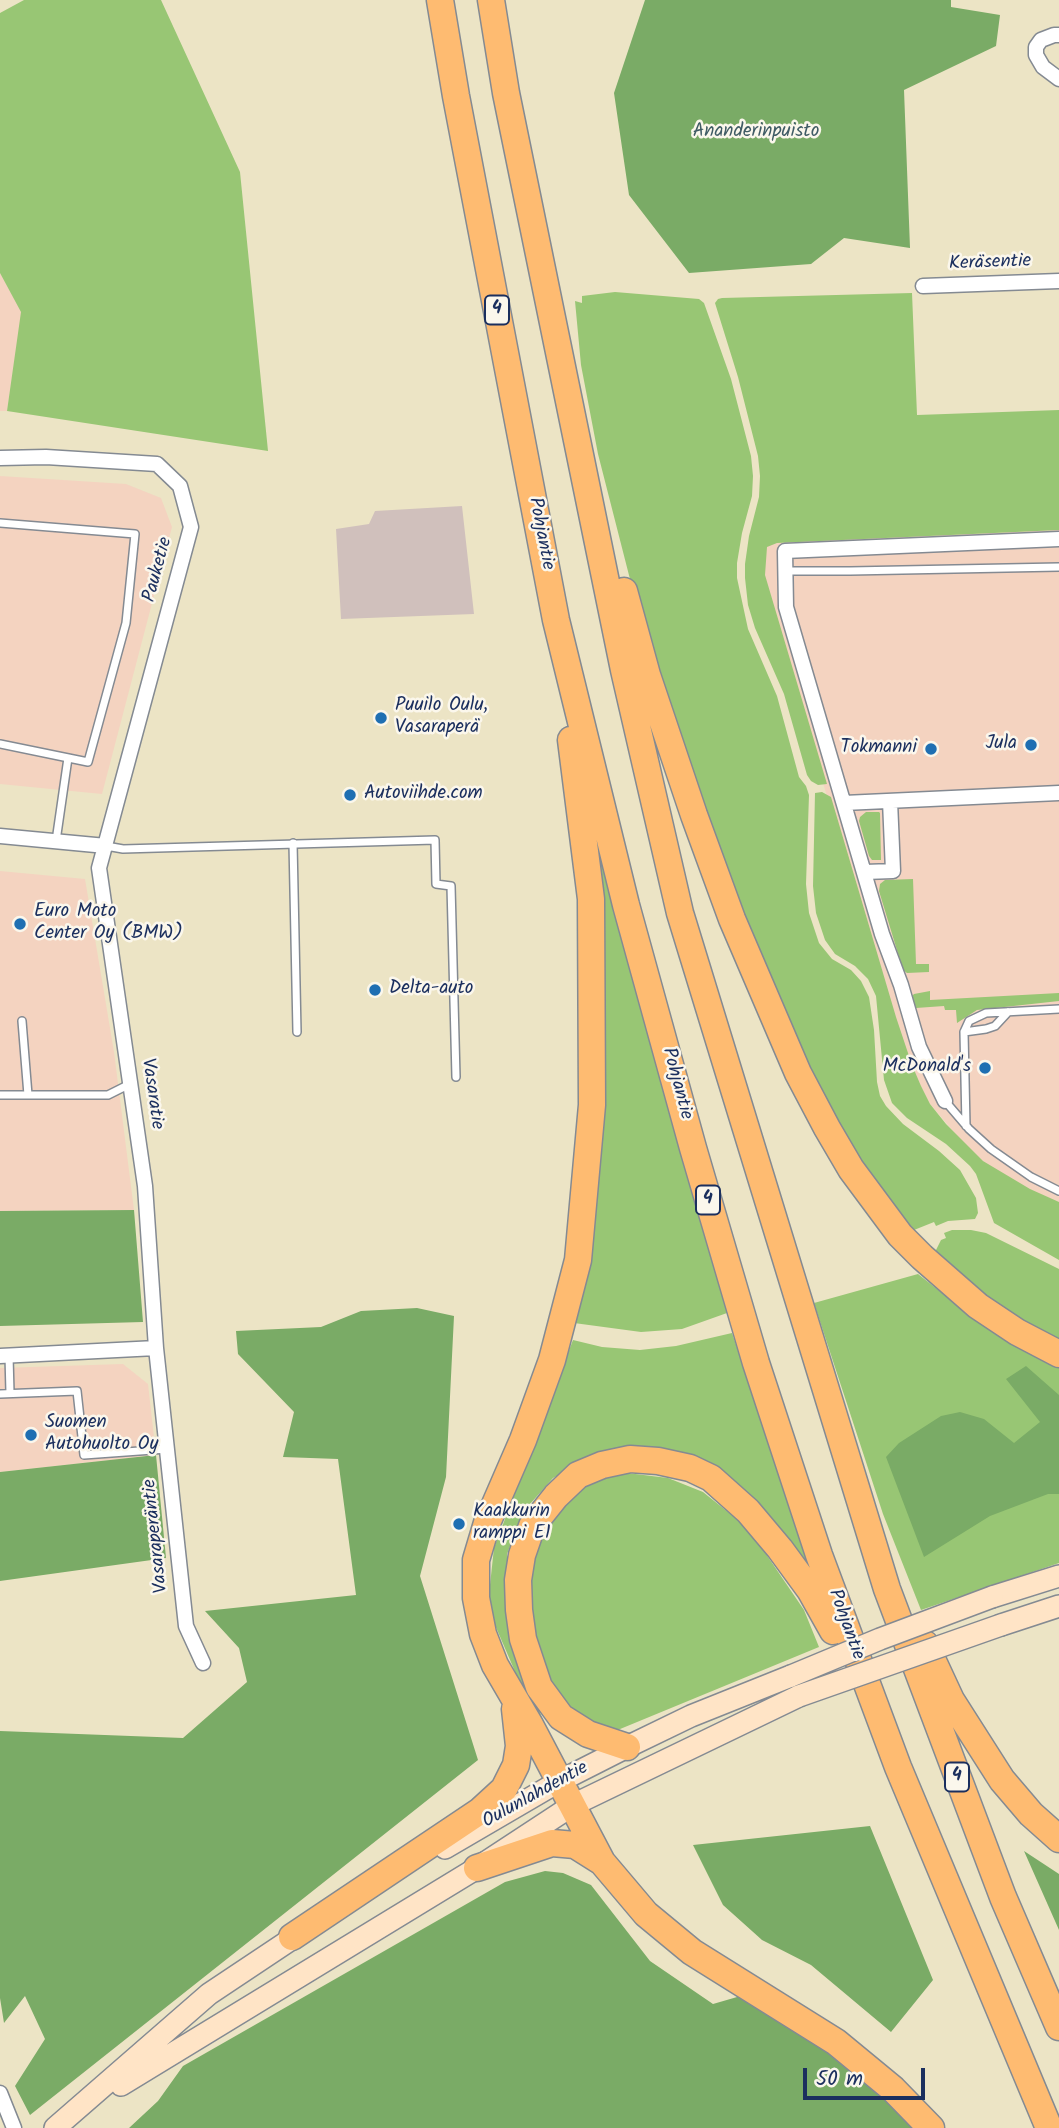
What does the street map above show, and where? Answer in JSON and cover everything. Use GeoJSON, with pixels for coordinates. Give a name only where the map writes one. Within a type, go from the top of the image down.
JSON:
{"type":"FeatureCollection","features":[{"type":"Feature","properties":{"kind":"highway","name":"Pohjantie"},"geometry":{"type":"LineString","coordinates":[[440,0],[556,620],[626,905],[693,1148],[756,1363],[819,1555],[898,1768],[1049,2128]]}},
{"type":"Feature","properties":{"kind":"highway","name":"4"},"geometry":{"type":"LineString","coordinates":[[491,0],[506,93],[624,670],[680,913],[887,1589],[1003,1897],[1059,2027]]}},
{"type":"Feature","properties":{"kind":"highway"},"geometry":{"type":"LineString","coordinates":[[564,377],[647,675],[694,815],[732,919],[798,1073],[851,1169],[900,1235],[978,1306],[1059,1354]]}},
{"type":"Feature","properties":{"kind":"highway"},"geometry":{"type":"LineString","coordinates":[[556,620],[591,899],[592,1105],[578,1260],[552,1360],[523,1440],[487,1523],[476,1560],[476,1598],[483,1634],[495,1665],[530,1724],[602,1862],[646,1914],[692,1952],[836,2042],[893,2090],[931,2128]]}},
{"type":"Feature","properties":{"kind":"highway"},"geometry":{"type":"LineString","coordinates":[[627,1747],[588,1734],[561,1717],[539,1687],[523,1639],[518,1580],[522,1555],[532,1526],[556,1496],[578,1475],[602,1465],[630,1459],[658,1461],[690,1468],[711,1478],[756,1520],[810,1590],[833,1630],[898,1768]]}},
{"type":"Feature","properties":{"kind":"highway"},"geometry":{"type":"LineString","coordinates":[[868,1522],[951,1700],[1002,1780],[1031,1814],[1059,1839]]}},
{"type":"Feature","properties":{"kind":"highway"},"geometry":{"type":"LineString","coordinates":[[292,1937],[480,1811],[503,1789],[516,1765],[519,1746],[514,1700]]}},
{"type":"Feature","properties":{"kind":"highway"},"geometry":{"type":"LineString","coordinates":[[477,1868],[552,1843],[575,1845],[602,1862]]}},
{"type":"Feature","properties":{"kind":"main road","name":"Oulunlahdentie"},"geometry":{"type":"LineString","coordinates":[[62,2123],[209,1994],[292,1937],[558,1782],[691,1716],[880,1639],[992,1597],[1059,1576]]}},
{"type":"Feature","properties":{"kind":"main road","name":"Oulunlahdentie"},"geometry":{"type":"LineString","coordinates":[[62,2123],[477,1868],[573,1805],[799,1696],[1059,1605]]}},
{"type":"Feature","properties":{"kind":"street"},"geometry":{"type":"LineString","coordinates":[[1059,35],[1041,40],[1036,47],[1036,55],[1043,67],[1059,79]]}},
{"type":"Feature","properties":{"kind":"street","name":"Keräsentie"},"geometry":{"type":"LineString","coordinates":[[923,286],[1059,281]]}},
{"type":"Feature","properties":{"kind":"street","name":"Pauketie"},"geometry":{"type":"LineString","coordinates":[[0,458],[46,457],[157,464],[180,486],[191,527],[106,846]]}},
{"type":"Feature","properties":{"kind":"street"},"geometry":{"type":"LineString","coordinates":[[945,1101],[919,1047],[901,985],[882,934],[786,607],[785,551],[1059,539]]}},
{"type":"Feature","properties":{"kind":"street"},"geometry":{"type":"LineString","coordinates":[[844,803],[1059,793]]}},
{"type":"Feature","properties":{"kind":"street"},"geometry":{"type":"LineString","coordinates":[[865,872],[893,871],[890,801]]}},
{"type":"Feature","properties":{"kind":"street"},"geometry":{"type":"LineString","coordinates":[[0,836],[106,846]]}},
{"type":"Feature","properties":{"kind":"street","name":"Vasaratie"},"geometry":{"type":"LineString","coordinates":[[106,846],[99,868],[145,1186],[156,1348]]}},
{"type":"Feature","properties":{"kind":"street"},"geometry":{"type":"LineString","coordinates":[[4,1356],[156,1348]]}},
{"type":"Feature","properties":{"kind":"street","name":"Vasaraperäntie"},"geometry":{"type":"LineString","coordinates":[[156,1348],[186,1626],[203,1663]]}},
{"type":"Feature","properties":{"kind":"street"},"geometry":{"type":"LineString","coordinates":[[0,2093],[15,2128]]}},
{"type":"Feature","properties":{"kind":"lane"},"geometry":{"type":"LineString","coordinates":[[0,523],[135,534],[126,623],[88,762],[0,744]]}},
{"type":"Feature","properties":{"kind":"lane"},"geometry":{"type":"LineString","coordinates":[[785,570],[1059,566]]}},
{"type":"Feature","properties":{"kind":"lane"},"geometry":{"type":"LineString","coordinates":[[56,841],[68,758]]}},
{"type":"Feature","properties":{"kind":"lane"},"geometry":{"type":"LineString","coordinates":[[106,846],[123,849],[435,840],[436,884],[452,886],[456,1077]]}},
{"type":"Feature","properties":{"kind":"lane"},"geometry":{"type":"LineString","coordinates":[[293,843],[297,1032]]}},
{"type":"Feature","properties":{"kind":"lane"},"geometry":{"type":"LineString","coordinates":[[967,1127],[964,1032],[969,1021],[979,1015],[1059,1009]]}},
{"type":"Feature","properties":{"kind":"lane"},"geometry":{"type":"LineString","coordinates":[[964,1032],[995,1026],[1008,1012]]}},
{"type":"Feature","properties":{"kind":"lane"},"geometry":{"type":"LineString","coordinates":[[22,1021],[28,1095]]}},
{"type":"Feature","properties":{"kind":"lane"},"geometry":{"type":"LineString","coordinates":[[0,1095],[108,1095],[130,1084]]}},
{"type":"Feature","properties":{"kind":"lane"},"geometry":{"type":"LineString","coordinates":[[945,1101],[967,1127],[991,1149],[1031,1177],[1059,1191]]}},
{"type":"Feature","properties":{"kind":"lane"},"geometry":{"type":"LineString","coordinates":[[4,1356],[10,1393]]}},
{"type":"Feature","properties":{"kind":"lane"},"geometry":{"type":"LineString","coordinates":[[0,1394],[77,1391],[84,1455],[167,1449]]}},
{"type":"Feature","properties":{"kind":"shaded area"},"geometry":{"type":"Polygon","coordinates":[[[0,273],[22,312],[7,411],[0,411],[0,273]]]}},
{"type":"Feature","properties":{"kind":"shaded area"},"geometry":{"type":"Polygon","coordinates":[[[0,476],[126,484],[161,498],[172,527],[102,794],[0,784],[0,476]]]}},
{"type":"Feature","properties":{"kind":"shaded area"},"geometry":{"type":"Polygon","coordinates":[[[462,506],[474,614],[341,619],[336,529],[369,524],[375,511],[462,506]]]}},
{"type":"Feature","properties":{"kind":"shaded area"},"geometry":{"type":"Polygon","coordinates":[[[1059,516],[1059,1204],[1002,1175],[983,1161],[930,1104],[910,1065],[758,568],[769,530],[1059,516]]]}},
{"type":"Feature","properties":{"kind":"shaded area"},"geometry":{"type":"Polygon","coordinates":[[[0,871],[85,879],[114,1052],[134,1210],[0,1211],[0,871]]]}},
{"type":"Feature","properties":{"kind":"shaded area"},"geometry":{"type":"Polygon","coordinates":[[[123,1364],[148,1384],[156,1455],[0,1472],[0,1368],[123,1364]]]}},
{"type":"Feature","properties":{"kind":"green space"},"geometry":{"type":"Polygon","coordinates":[[[24,0],[161,0],[240,172],[268,451],[7,411],[21,312],[0,273],[0,13],[24,0]]]}},
{"type":"Feature","properties":{"kind":"green space","name":"Ananderinpuisto"},"geometry":{"type":"Polygon","coordinates":[[[645,0],[951,0],[951,7],[1000,15],[996,46],[904,90],[910,248],[844,238],[811,264],[689,273],[629,195],[614,93],[645,0]]]}},
{"type":"Feature","properties":{"kind":"green space"},"geometry":{"type":"Polygon","coordinates":[[[615,292],[699,299],[704,303],[731,379],[751,456],[752,496],[742,533],[737,578],[748,629],[777,696],[799,777],[809,795],[806,884],[809,913],[819,943],[832,959],[851,970],[861,981],[869,997],[880,1096],[903,1124],[960,1170],[976,1198],[978,1213],[975,1219],[948,1221],[936,1226],[934,1222],[909,1232],[834,1125],[739,917],[654,673],[598,454],[581,365],[575,301],[582,303],[582,296],[615,292]]]}},
{"type":"Feature","properties":{"kind":"green space"},"geometry":{"type":"Polygon","coordinates":[[[912,293],[917,415],[1059,410],[1059,530],[777,543],[767,547],[765,575],[827,784],[818,785],[807,775],[784,694],[755,628],[748,605],[745,564],[759,497],[758,456],[738,377],[715,303],[722,298],[912,293]]]}},
{"type":"Feature","properties":{"kind":"green space"},"geometry":{"type":"Polygon","coordinates":[[[822,792],[831,797],[896,1017],[912,1065],[930,1104],[983,1161],[1030,1189],[1059,1202],[1059,1260],[994,1223],[976,1174],[970,1166],[946,1144],[907,1118],[892,1103],[884,1080],[876,996],[868,979],[855,966],[835,954],[825,940],[816,913],[813,886],[815,793],[822,792]]]}},
{"type":"Feature","properties":{"kind":"green space"},"geometry":{"type":"Polygon","coordinates":[[[866,812],[880,813],[881,860],[872,860],[869,856],[859,821],[866,812]]]}},
{"type":"Feature","properties":{"kind":"green space"},"geometry":{"type":"Polygon","coordinates":[[[597,838],[727,1313],[682,1329],[641,1332],[574,1323],[597,838]]]}},
{"type":"Feature","properties":{"kind":"green space"},"geometry":{"type":"Polygon","coordinates":[[[913,879],[916,964],[929,964],[929,972],[907,973],[903,970],[879,891],[880,884],[885,880],[913,879]]]}},
{"type":"Feature","properties":{"kind":"green space"},"geometry":{"type":"Polygon","coordinates":[[[930,991],[930,1000],[1059,993],[1059,1001],[977,1010],[957,1023],[956,1010],[945,1010],[944,1006],[913,1006],[911,997],[914,994],[930,991]]]}},
{"type":"Feature","properties":{"kind":"green space"},"geometry":{"type":"Polygon","coordinates":[[[134,1210],[143,1322],[0,1326],[0,1211],[134,1210]]]}},
{"type":"Feature","properties":{"kind":"green space"},"geometry":{"type":"Polygon","coordinates":[[[952,1230],[986,1233],[1059,1269],[1059,1343],[981,1297],[933,1256],[941,1240],[946,1238],[944,1233],[952,1230]]]}},
{"type":"Feature","properties":{"kind":"green space"},"geometry":{"type":"Polygon","coordinates":[[[918,1274],[971,1316],[1059,1366],[1059,1563],[921,1610],[883,1514],[814,1303],[918,1274]]]}},
{"type":"Feature","properties":{"kind":"green space"},"geometry":{"type":"Polygon","coordinates":[[[417,1308],[454,1316],[446,1477],[420,1576],[478,1760],[30,2115],[15,2086],[45,2039],[25,1996],[4,2023],[0,1998],[0,1731],[183,1738],[247,1682],[239,1648],[205,1611],[356,1595],[338,1459],[283,1457],[294,1412],[238,1354],[236,1331],[321,1327],[361,1311],[417,1308]]]}},
{"type":"Feature","properties":{"kind":"green space"},"geometry":{"type":"Polygon","coordinates":[[[732,1333],[821,1593],[727,1480],[591,1458],[553,1478],[523,1512],[507,1554],[507,1625],[556,1755],[538,1725],[495,1625],[489,1594],[494,1548],[573,1340],[602,1347],[640,1350],[676,1346],[732,1333]]]}},
{"type":"Feature","properties":{"kind":"green space"},"geometry":{"type":"Polygon","coordinates":[[[1026,1366],[1059,1395],[1059,1494],[1048,1494],[990,1516],[924,1557],[886,1457],[899,1443],[941,1416],[960,1412],[984,1419],[1014,1443],[1040,1422],[1006,1379],[1026,1366]]]}},
{"type":"Feature","properties":{"kind":"green space"},"geometry":{"type":"Polygon","coordinates":[[[156,1455],[166,1558],[0,1581],[0,1472],[156,1455]]]}},
{"type":"Feature","properties":{"kind":"green space"},"geometry":{"type":"Polygon","coordinates":[[[627,1473],[668,1478],[703,1492],[749,1529],[804,1610],[819,1647],[608,1734],[573,1716],[551,1689],[531,1638],[528,1575],[543,1525],[566,1499],[594,1480],[627,1473]]]}},
{"type":"Feature","properties":{"kind":"green space"},"geometry":{"type":"Polygon","coordinates":[[[870,1826],[933,1980],[891,2032],[811,1965],[762,1940],[723,1905],[693,1845],[870,1826]]]}},
{"type":"Feature","properties":{"kind":"green space"},"geometry":{"type":"Polygon","coordinates":[[[1024,1851],[1059,1874],[1059,1930],[1024,1851]]]}},
{"type":"Feature","properties":{"kind":"green space"},"geometry":{"type":"Polygon","coordinates":[[[545,1871],[563,1873],[591,1885],[650,1961],[713,2004],[744,1995],[822,2041],[922,2128],[129,2128],[158,2101],[183,2066],[505,1882],[545,1871]]]}},
{"type":"Feature","properties":{"kind":"place","name":"Puuilo Oulu, Vasaraperä"},"geometry":{"type":"Point","coordinates":[381,718]}},
{"type":"Feature","properties":{"kind":"place","name":"Jula"},"geometry":{"type":"Point","coordinates":[1031,745]}},
{"type":"Feature","properties":{"kind":"place","name":"Tokmanni"},"geometry":{"type":"Point","coordinates":[931,749]}},
{"type":"Feature","properties":{"kind":"place","name":"Autoviihde.com"},"geometry":{"type":"Point","coordinates":[350,795]}},
{"type":"Feature","properties":{"kind":"place","name":"Euro Moto Center Oy (BMW)"},"geometry":{"type":"Point","coordinates":[20,924]}},
{"type":"Feature","properties":{"kind":"place","name":"Delta-auto"},"geometry":{"type":"Point","coordinates":[375,990]}},
{"type":"Feature","properties":{"kind":"place","name":"McDonald's"},"geometry":{"type":"Point","coordinates":[985,1068]}},
{"type":"Feature","properties":{"kind":"place","name":"Suomen Autohuolto Oy"},"geometry":{"type":"Point","coordinates":[31,1435]}},
{"type":"Feature","properties":{"kind":"place","name":"Kaakkurin ramppi E1"},"geometry":{"type":"Point","coordinates":[459,1524]}}]}
